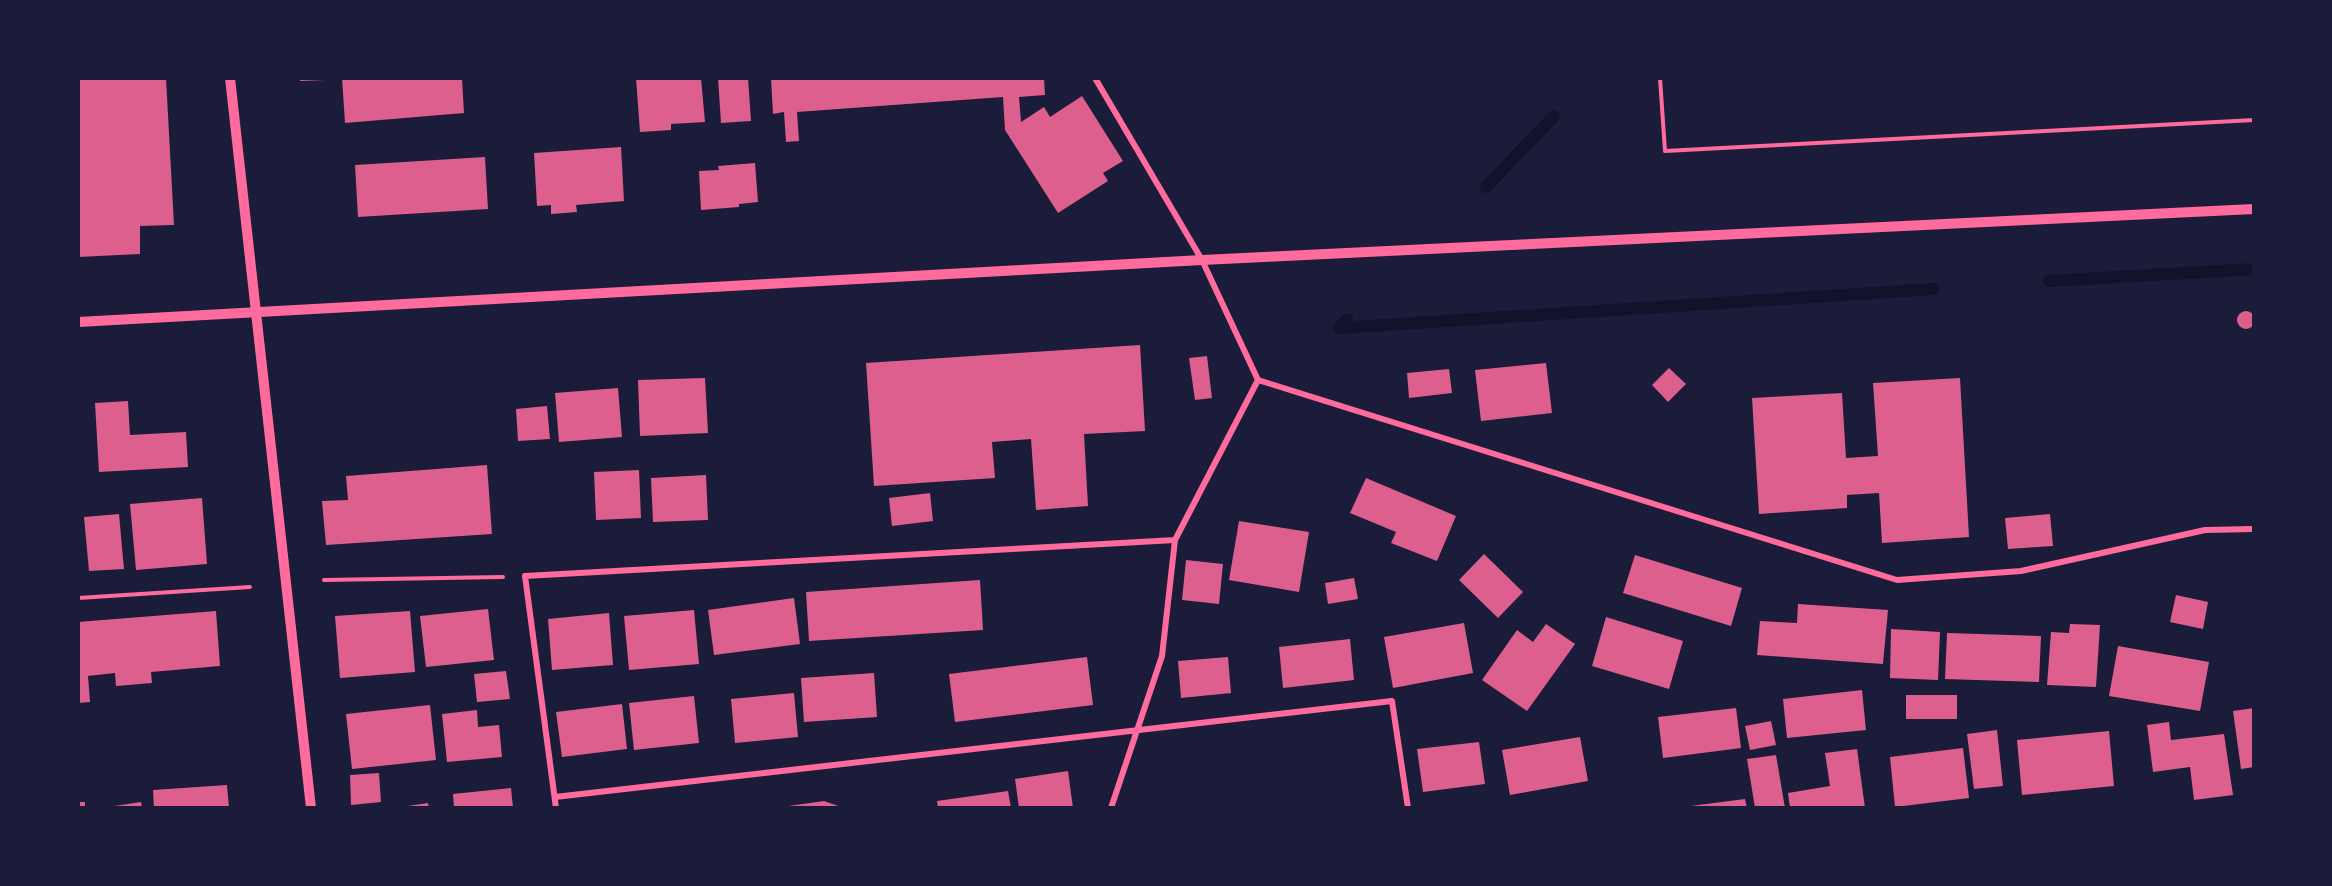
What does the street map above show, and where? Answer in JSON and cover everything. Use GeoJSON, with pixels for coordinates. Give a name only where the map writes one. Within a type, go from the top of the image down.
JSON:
{"type":"FeatureCollection","features":[{"type":"Feature","properties":{"kind":"street"},"geometry":{"type":"LineString","coordinates":[[230,78],[311,808]]}},
{"type":"Feature","properties":{"kind":"street"},"geometry":{"type":"LineString","coordinates":[[1095,78],[1202,260],[1258,380],[1897,580],[2021,571],[2205,530],[2254,529]]}},
{"type":"Feature","properties":{"kind":"street"},"geometry":{"type":"LineString","coordinates":[[78,322],[1202,260],[2254,209]]}},
{"type":"Feature","properties":{"kind":"street"},"geometry":{"type":"LineString","coordinates":[[1111,808],[1162,656],[1175,540],[1258,380]]}},
{"type":"Feature","properties":{"kind":"street"},"geometry":{"type":"LineString","coordinates":[[556,808],[525,576],[1175,540]]}},
{"type":"Feature","properties":{"kind":"street"},"geometry":{"type":"LineString","coordinates":[[555,796],[1392,701],[1408,808]]}},
{"type":"Feature","properties":{"kind":"path"},"geometry":{"type":"LineString","coordinates":[[1660,78],[1665,151],[2254,120]]}},
{"type":"Feature","properties":{"kind":"path"},"geometry":{"type":"LineString","coordinates":[[324,580],[525,576]]}},
{"type":"Feature","properties":{"kind":"path"},"geometry":{"type":"LineString","coordinates":[[78,598],[250,587]]}},
{"type":"Feature","properties":{"kind":"building"},"geometry":{"type":"Polygon","coordinates":[[[78,78],[166,78],[174,225],[140,226],[140,254],[78,257],[78,78]]]}},
{"type":"Feature","properties":{"kind":"building"},"geometry":{"type":"Polygon","coordinates":[[[300,78],[325,78],[325,80],[300,81],[300,78]]]}},
{"type":"Feature","properties":{"kind":"building"},"geometry":{"type":"Polygon","coordinates":[[[342,78],[462,78],[464,113],[345,123],[342,78]]]}},
{"type":"Feature","properties":{"kind":"building"},"geometry":{"type":"Polygon","coordinates":[[[636,78],[701,78],[705,122],[671,124],[671,130],[640,132],[636,78]]]}},
{"type":"Feature","properties":{"kind":"building"},"geometry":{"type":"Polygon","coordinates":[[[718,78],[748,78],[751,121],[721,123],[718,78]]]}},
{"type":"Feature","properties":{"kind":"building"},"geometry":{"type":"Polygon","coordinates":[[[771,78],[1044,78],[1045,95],[1019,97],[1021,122],[1044,107],[1050,117],[1082,96],[1123,161],[1103,173],[1108,181],[1058,213],[1005,130],[1003,97],[797,112],[799,141],[786,142],[784,112],[773,114],[771,78]]]}},
{"type":"Feature","properties":{"kind":"building"},"geometry":{"type":"Polygon","coordinates":[[[621,147],[624,201],[576,205],[577,212],[551,214],[551,205],[537,206],[534,153],[621,147]]]}},
{"type":"Feature","properties":{"kind":"building"},"geometry":{"type":"Polygon","coordinates":[[[485,157],[488,209],[358,217],[355,165],[485,157]]]}},
{"type":"Feature","properties":{"kind":"building"},"geometry":{"type":"Polygon","coordinates":[[[755,163],[758,202],[739,204],[739,207],[701,210],[699,171],[719,170],[718,166],[755,163]]]}},
{"type":"Feature","properties":{"kind":"building"},"geometry":{"type":"Polygon","coordinates":[[[2242,311],[2250,311],[2255,316],[2253,327],[2242,329],[2237,324],[2237,316],[2242,311]]]}},
{"type":"Feature","properties":{"kind":"building"},"geometry":{"type":"Polygon","coordinates":[[[1140,345],[1145,431],[1084,434],[1088,506],[1036,510],[1031,439],[992,442],[995,478],[874,486],[866,363],[1140,345]]]}},
{"type":"Feature","properties":{"kind":"building"},"geometry":{"type":"Polygon","coordinates":[[[1207,356],[1212,398],[1195,400],[1189,358],[1207,356]]]}},
{"type":"Feature","properties":{"kind":"building"},"geometry":{"type":"Polygon","coordinates":[[[1546,363],[1552,413],[1481,421],[1475,370],[1546,363]]]}},
{"type":"Feature","properties":{"kind":"building"},"geometry":{"type":"Polygon","coordinates":[[[1669,368],[1686,384],[1668,402],[1652,385],[1669,368]]]}},
{"type":"Feature","properties":{"kind":"building"},"geometry":{"type":"Polygon","coordinates":[[[1449,369],[1452,393],[1409,398],[1407,373],[1449,369]]]}},
{"type":"Feature","properties":{"kind":"building"},"geometry":{"type":"Polygon","coordinates":[[[705,378],[708,433],[640,436],[638,380],[705,378]]]}},
{"type":"Feature","properties":{"kind":"building"},"geometry":{"type":"Polygon","coordinates":[[[1960,378],[1969,537],[1882,543],[1879,493],[1847,495],[1847,508],[1759,514],[1752,398],[1842,393],[1846,458],[1878,456],[1873,383],[1960,378]]]}},
{"type":"Feature","properties":{"kind":"building"},"geometry":{"type":"Polygon","coordinates":[[[618,388],[622,437],[559,442],[555,393],[618,388]]]}},
{"type":"Feature","properties":{"kind":"building"},"geometry":{"type":"Polygon","coordinates":[[[128,401],[130,435],[186,432],[188,467],[99,472],[95,403],[128,401]]]}},
{"type":"Feature","properties":{"kind":"building"},"geometry":{"type":"Polygon","coordinates":[[[547,406],[550,439],[518,441],[516,409],[547,406]]]}},
{"type":"Feature","properties":{"kind":"building"},"geometry":{"type":"Polygon","coordinates":[[[487,465],[492,534],[326,545],[322,501],[348,500],[346,476],[487,465]]]}},
{"type":"Feature","properties":{"kind":"building"},"geometry":{"type":"Polygon","coordinates":[[[639,470],[641,518],[596,520],[594,472],[639,470]]]}},
{"type":"Feature","properties":{"kind":"building"},"geometry":{"type":"Polygon","coordinates":[[[706,475],[708,520],[653,522],[651,478],[706,475]]]}},
{"type":"Feature","properties":{"kind":"building"},"geometry":{"type":"Polygon","coordinates":[[[1366,478],[1456,516],[1437,561],[1391,543],[1396,532],[1350,513],[1366,478]]]}},
{"type":"Feature","properties":{"kind":"building"},"geometry":{"type":"Polygon","coordinates":[[[930,493],[933,521],[892,526],[889,498],[930,493]]]}},
{"type":"Feature","properties":{"kind":"building"},"geometry":{"type":"Polygon","coordinates":[[[202,498],[207,564],[136,570],[130,504],[202,498]]]}},
{"type":"Feature","properties":{"kind":"building"},"geometry":{"type":"Polygon","coordinates":[[[119,514],[124,569],[89,571],[84,517],[119,514]]]}},
{"type":"Feature","properties":{"kind":"building"},"geometry":{"type":"Polygon","coordinates":[[[2050,514],[2053,546],[2008,549],[2005,518],[2050,514]]]}},
{"type":"Feature","properties":{"kind":"building"},"geometry":{"type":"Polygon","coordinates":[[[1239,521],[1309,532],[1299,592],[1229,580],[1239,521]]]}},
{"type":"Feature","properties":{"kind":"building"},"geometry":{"type":"Polygon","coordinates":[[[1484,554],[1523,592],[1498,618],[1459,580],[1484,554]]]}},
{"type":"Feature","properties":{"kind":"building"},"geometry":{"type":"Polygon","coordinates":[[[1635,555],[1742,588],[1731,626],[1623,593],[1635,555]]]}},
{"type":"Feature","properties":{"kind":"building"},"geometry":{"type":"Polygon","coordinates":[[[1186,560],[1223,564],[1219,604],[1182,600],[1186,560]]]}},
{"type":"Feature","properties":{"kind":"building"},"geometry":{"type":"Polygon","coordinates":[[[1354,578],[1358,599],[1328,604],[1325,583],[1354,578]]]}},
{"type":"Feature","properties":{"kind":"building"},"geometry":{"type":"Polygon","coordinates":[[[980,580],[983,630],[809,641],[806,592],[980,580]]]}},
{"type":"Feature","properties":{"kind":"building"},"geometry":{"type":"Polygon","coordinates":[[[2176,595],[2208,602],[2203,629],[2170,622],[2176,595]]]}},
{"type":"Feature","properties":{"kind":"building"},"geometry":{"type":"Polygon","coordinates":[[[794,598],[800,644],[714,655],[708,610],[794,598]]]}},
{"type":"Feature","properties":{"kind":"building"},"geometry":{"type":"Polygon","coordinates":[[[1798,604],[1888,610],[1883,664],[1757,655],[1760,621],[1797,623],[1798,604]]]}},
{"type":"Feature","properties":{"kind":"building"},"geometry":{"type":"Polygon","coordinates":[[[488,609],[494,660],[426,667],[420,616],[488,609]]]}},
{"type":"Feature","properties":{"kind":"building"},"geometry":{"type":"Polygon","coordinates":[[[694,610],[699,664],[629,670],[624,616],[694,610]]]}},
{"type":"Feature","properties":{"kind":"building"},"geometry":{"type":"Polygon","coordinates":[[[216,611],[220,666],[151,672],[152,683],[116,686],[115,673],[88,676],[90,702],[78,703],[78,622],[216,611]]]}},
{"type":"Feature","properties":{"kind":"building"},"geometry":{"type":"Polygon","coordinates":[[[410,611],[415,672],[340,678],[335,616],[410,611]]]}},
{"type":"Feature","properties":{"kind":"building"},"geometry":{"type":"Polygon","coordinates":[[[609,613],[613,665],[552,670],[548,619],[609,613]]]}},
{"type":"Feature","properties":{"kind":"building"},"geometry":{"type":"Polygon","coordinates":[[[1606,617],[1683,641],[1669,689],[1592,666],[1606,617]]]}},
{"type":"Feature","properties":{"kind":"building"},"geometry":{"type":"Polygon","coordinates":[[[1464,623],[1473,673],[1393,688],[1384,637],[1464,623]]]}},
{"type":"Feature","properties":{"kind":"building"},"geometry":{"type":"Polygon","coordinates":[[[1546,624],[1575,644],[1527,711],[1482,680],[1517,630],[1533,642],[1546,624]]]}},
{"type":"Feature","properties":{"kind":"building"},"geometry":{"type":"Polygon","coordinates":[[[2070,624],[2100,625],[2096,687],[2047,685],[2051,632],[2069,633],[2070,624]]]}},
{"type":"Feature","properties":{"kind":"building"},"geometry":{"type":"Polygon","coordinates":[[[1891,629],[1940,632],[1938,680],[1890,678],[1891,629]]]}},
{"type":"Feature","properties":{"kind":"building"},"geometry":{"type":"Polygon","coordinates":[[[1947,633],[2041,636],[2039,682],[1945,679],[1947,633]]]}},
{"type":"Feature","properties":{"kind":"building"},"geometry":{"type":"Polygon","coordinates":[[[1350,639],[1354,680],[1283,688],[1279,647],[1350,639]]]}},
{"type":"Feature","properties":{"kind":"building"},"geometry":{"type":"Polygon","coordinates":[[[2118,646],[2209,662],[2200,711],[2109,696],[2118,646]]]}},
{"type":"Feature","properties":{"kind":"building"},"geometry":{"type":"Polygon","coordinates":[[[1087,657],[1093,705],[955,722],[949,674],[1087,657]]]}},
{"type":"Feature","properties":{"kind":"building"},"geometry":{"type":"Polygon","coordinates":[[[1228,657],[1231,693],[1181,698],[1178,661],[1228,657]]]}},
{"type":"Feature","properties":{"kind":"building"},"geometry":{"type":"Polygon","coordinates":[[[506,671],[510,699],[477,702],[474,674],[506,671]]]}},
{"type":"Feature","properties":{"kind":"building"},"geometry":{"type":"Polygon","coordinates":[[[874,673],[877,717],[804,722],[801,678],[874,673]]]}},
{"type":"Feature","properties":{"kind":"building"},"geometry":{"type":"Polygon","coordinates":[[[1862,690],[1866,730],[1787,738],[1783,699],[1862,690]]]}},
{"type":"Feature","properties":{"kind":"building"},"geometry":{"type":"Polygon","coordinates":[[[794,693],[798,737],[735,743],[731,699],[794,693]]]}},
{"type":"Feature","properties":{"kind":"building"},"geometry":{"type":"Polygon","coordinates":[[[1906,695],[1957,695],[1957,719],[1906,719],[1906,695]]]}},
{"type":"Feature","properties":{"kind":"building"},"geometry":{"type":"Polygon","coordinates":[[[694,696],[699,743],[634,750],[629,703],[694,696]]]}},
{"type":"Feature","properties":{"kind":"building"},"geometry":{"type":"Polygon","coordinates":[[[622,704],[627,749],[562,757],[556,712],[622,704]]]}},
{"type":"Feature","properties":{"kind":"building"},"geometry":{"type":"Polygon","coordinates":[[[430,705],[436,760],[352,769],[346,714],[430,705]]]}},
{"type":"Feature","properties":{"kind":"building"},"geometry":{"type":"Polygon","coordinates":[[[1736,708],[1741,748],[1663,758],[1658,717],[1736,708]]]}},
{"type":"Feature","properties":{"kind":"building"},"geometry":{"type":"Polygon","coordinates":[[[2254,708],[2254,767],[2241,769],[2233,711],[2254,708]]]}},
{"type":"Feature","properties":{"kind":"building"},"geometry":{"type":"Polygon","coordinates":[[[477,710],[478,727],[499,725],[502,757],[447,762],[442,714],[477,710]]]}},
{"type":"Feature","properties":{"kind":"building"},"geometry":{"type":"Polygon","coordinates":[[[1771,721],[1776,745],[1750,750],[1745,726],[1771,721]]]}},
{"type":"Feature","properties":{"kind":"building"},"geometry":{"type":"Polygon","coordinates":[[[2169,722],[2171,740],[2224,734],[2233,795],[2194,800],[2190,767],[2153,772],[2147,725],[2169,722]]]}},
{"type":"Feature","properties":{"kind":"building"},"geometry":{"type":"Polygon","coordinates":[[[1997,730],[2003,786],[1974,789],[1967,734],[1997,730]]]}},
{"type":"Feature","properties":{"kind":"building"},"geometry":{"type":"Polygon","coordinates":[[[2109,731],[2114,786],[2022,795],[2017,740],[2109,731]]]}},
{"type":"Feature","properties":{"kind":"building"},"geometry":{"type":"Polygon","coordinates":[[[1580,737],[1588,781],[1510,795],[1502,750],[1580,737]]]}},
{"type":"Feature","properties":{"kind":"building"},"geometry":{"type":"Polygon","coordinates":[[[1479,742],[1485,784],[1423,792],[1417,749],[1479,742]]]}},
{"type":"Feature","properties":{"kind":"building"},"geometry":{"type":"Polygon","coordinates":[[[1963,748],[1969,798],[1895,807],[1890,757],[1963,748]]]}},
{"type":"Feature","properties":{"kind":"building"},"geometry":{"type":"Polygon","coordinates":[[[1857,749],[1865,808],[1790,808],[1788,793],[1830,786],[1825,753],[1857,749]]]}},
{"type":"Feature","properties":{"kind":"building"},"geometry":{"type":"Polygon","coordinates":[[[1776,755],[1785,808],[1755,808],[1747,759],[1776,755]]]}},
{"type":"Feature","properties":{"kind":"building"},"geometry":{"type":"Polygon","coordinates":[[[1068,771],[1073,808],[1019,808],[1015,779],[1068,771]]]}},
{"type":"Feature","properties":{"kind":"building"},"geometry":{"type":"Polygon","coordinates":[[[379,773],[381,802],[351,805],[350,775],[379,773]]]}},
{"type":"Feature","properties":{"kind":"building"},"geometry":{"type":"Polygon","coordinates":[[[227,785],[229,808],[154,808],[153,790],[227,785]]]}},
{"type":"Feature","properties":{"kind":"building"},"geometry":{"type":"Polygon","coordinates":[[[511,788],[513,808],[454,808],[453,794],[511,788]]]}},
{"type":"Feature","properties":{"kind":"building"},"geometry":{"type":"Polygon","coordinates":[[[1008,791],[1011,808],[938,808],[937,801],[1008,791]]]}},
{"type":"Feature","properties":{"kind":"building"},"geometry":{"type":"Polygon","coordinates":[[[1745,799],[1747,808],[1683,808],[1683,807],[1745,799]]]}},
{"type":"Feature","properties":{"kind":"building"},"geometry":{"type":"Polygon","coordinates":[[[824,801],[844,808],[781,808],[781,807],[824,801]]]}},
{"type":"Feature","properties":{"kind":"building"},"geometry":{"type":"Polygon","coordinates":[[[78,802],[85,802],[85,808],[78,808],[78,802]]]}},
{"type":"Feature","properties":{"kind":"building"},"geometry":{"type":"Polygon","coordinates":[[[141,802],[142,808],[108,808],[108,807],[141,802]]]}},
{"type":"Feature","properties":{"kind":"building"},"geometry":{"type":"Polygon","coordinates":[[[428,803],[429,808],[401,808],[401,807],[428,803]]]}},
{"type":"Feature","properties":{"kind":"waterway"},"geometry":{"type":"LineString","coordinates":[[1486,187],[1554,116]]}},
{"type":"Feature","properties":{"kind":"waterway"},"geometry":{"type":"LineString","coordinates":[[2049,281],[2254,269]]}},
{"type":"Feature","properties":{"kind":"waterway"},"geometry":{"type":"LineString","coordinates":[[1347,319],[1339,328],[1934,289]]}}]}
